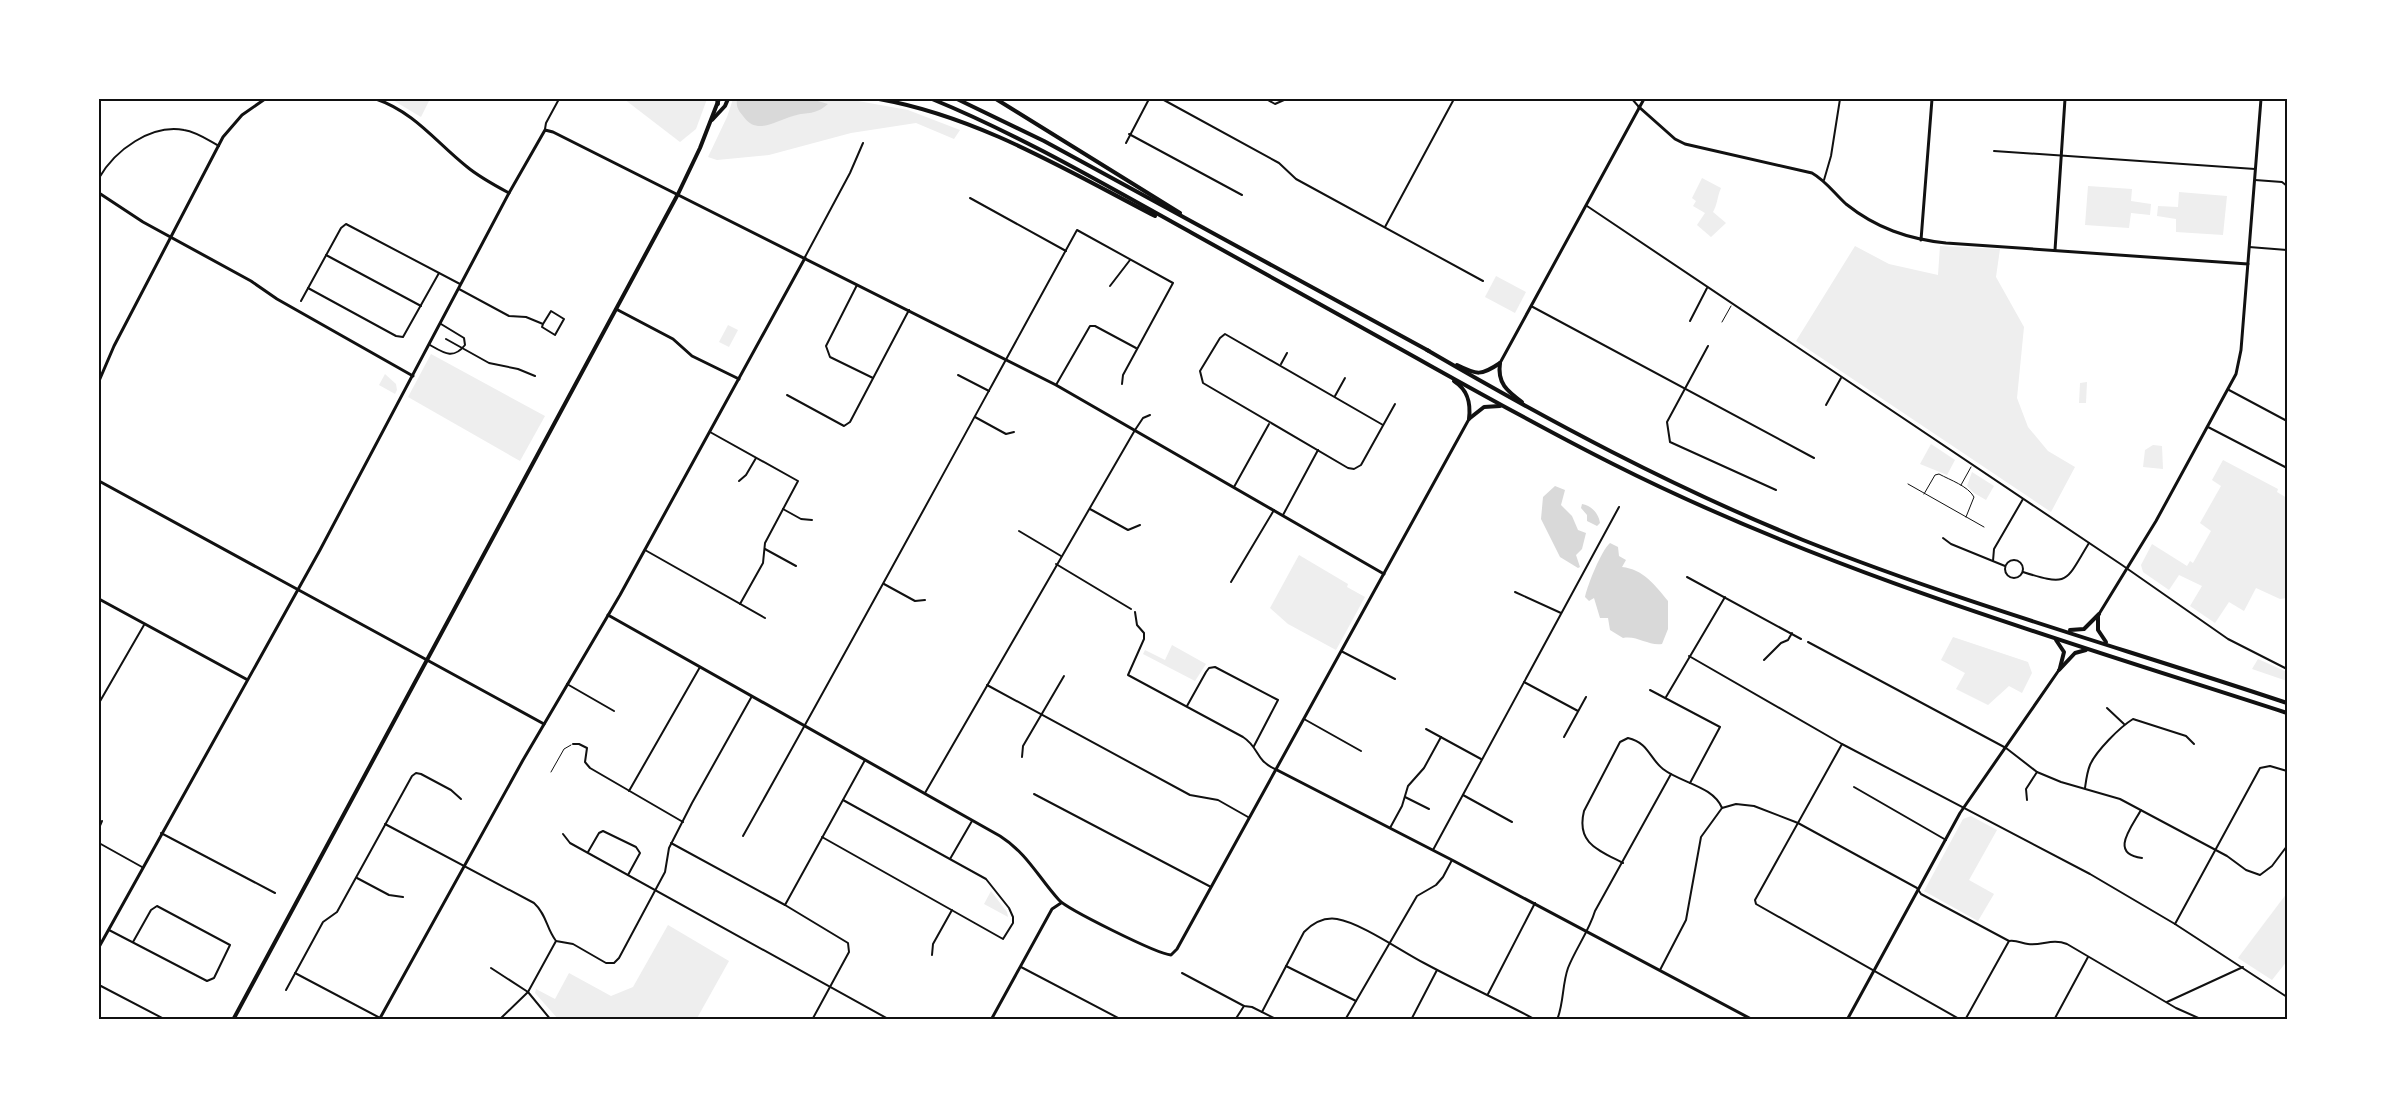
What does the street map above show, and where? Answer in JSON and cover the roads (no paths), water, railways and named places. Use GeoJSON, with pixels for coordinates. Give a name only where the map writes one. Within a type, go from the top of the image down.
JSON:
{"type":"FeatureCollection","features":[{"type":"Feature","properties":{"kind":"main road"},"geometry":{"type":"LineString","coordinates":[[712,120],[725,106],[728,99]]}},
{"type":"Feature","properties":{"kind":"main road"},"geometry":{"type":"LineString","coordinates":[[879,99],[940,114],[999,136],[1215,246]]}},
{"type":"Feature","properties":{"kind":"main road"},"geometry":{"type":"LineString","coordinates":[[932,99],[1018,138],[1632,474],[1745,526],[1872,576],[2287,713]]}},
{"type":"Feature","properties":{"kind":"main road"},"geometry":{"type":"LineString","coordinates":[[957,99],[1034,135],[1640,467],[1779,530],[1902,576],[2287,703]]}},
{"type":"Feature","properties":{"kind":"main road"},"geometry":{"type":"LineString","coordinates":[[996,99],[1201,227]]}},
{"type":"Feature","properties":{"kind":"main road"},"geometry":{"type":"LineString","coordinates":[[233,1020],[678,194],[712,120],[718,101]]}},
{"type":"Feature","properties":{"kind":"main road"},"geometry":{"type":"LineString","coordinates":[[1427,350],[1474,374],[1486,372],[1500,363]]}},
{"type":"Feature","properties":{"kind":"main road"},"geometry":{"type":"LineString","coordinates":[[1423,361],[1464,390],[1469,403],[1469,419]]}},
{"type":"Feature","properties":{"kind":"main road"},"geometry":{"type":"LineString","coordinates":[[1500,363],[1499,378],[1506,389],[1554,421]]}},
{"type":"Feature","properties":{"kind":"main road"},"geometry":{"type":"LineString","coordinates":[[1469,419],[1484,407],[1505,406]]}},
{"type":"Feature","properties":{"kind":"main road"},"geometry":{"type":"LineString","coordinates":[[2064,630],[2084,629],[2098,614]]}},
{"type":"Feature","properties":{"kind":"main road"},"geometry":{"type":"LineString","coordinates":[[2098,614],[2099,633],[2109,644]]}},
{"type":"Feature","properties":{"kind":"main road"},"geometry":{"type":"LineString","coordinates":[[2054,637],[2064,652],[2059,670]]}},
{"type":"Feature","properties":{"kind":"main road"},"geometry":{"type":"LineString","coordinates":[[2059,670],[2075,653],[2082,650],[2093,650]]}},
{"type":"Feature","properties":{"kind":"street"},"geometry":{"type":"LineString","coordinates":[[99,381],[114,346],[230,127],[252,106],[265,99]]}},
{"type":"Feature","properties":{"kind":"street"},"geometry":{"type":"LineString","coordinates":[[376,99],[406,113],[466,166],[509,193]]}},
{"type":"Feature","properties":{"kind":"street"},"geometry":{"type":"LineString","coordinates":[[99,947],[430,345],[509,193],[545,130],[546,123],[559,99]]}},
{"type":"Feature","properties":{"kind":"street"},"geometry":{"type":"LineString","coordinates":[[1126,143],[1149,99]]}},
{"type":"Feature","properties":{"kind":"street"},"geometry":{"type":"LineString","coordinates":[[1162,99],[1279,163],[1296,180],[1483,281]]}},
{"type":"Feature","properties":{"kind":"street"},"geometry":{"type":"LineString","coordinates":[[1266,99],[1275,104],[1284,100]]}},
{"type":"Feature","properties":{"kind":"street"},"geometry":{"type":"LineString","coordinates":[[1385,227],[1454,99]]}},
{"type":"Feature","properties":{"kind":"street"},"geometry":{"type":"LineString","coordinates":[[1632,99],[1675,138],[1685,144],[1797,168],[1824,180],[1846,203],[1872,222],[1902,236],[1921,240],[2248,264]]}},
{"type":"Feature","properties":{"kind":"street"},"geometry":{"type":"LineString","coordinates":[[1500,363],[1644,99]]}},
{"type":"Feature","properties":{"kind":"street"},"geometry":{"type":"LineString","coordinates":[[1824,180],[1840,99]]}},
{"type":"Feature","properties":{"kind":"street"},"geometry":{"type":"LineString","coordinates":[[1921,240],[1932,99]]}},
{"type":"Feature","properties":{"kind":"street"},"geometry":{"type":"LineString","coordinates":[[2055,250],[2065,99]]}},
{"type":"Feature","properties":{"kind":"street"},"geometry":{"type":"LineString","coordinates":[[2098,614],[2127,568],[2229,390],[2240,357],[2261,99]]}},
{"type":"Feature","properties":{"kind":"street"},"geometry":{"type":"LineString","coordinates":[[99,178],[103,170],[125,147],[155,133],[183,130],[197,134],[219,146]]}},
{"type":"Feature","properties":{"kind":"street"},"geometry":{"type":"LineString","coordinates":[[545,130],[678,194],[1056,385],[1384,574]]}},
{"type":"Feature","properties":{"kind":"street"},"geometry":{"type":"LineString","coordinates":[[1129,134],[1242,195]]}},
{"type":"Feature","properties":{"kind":"street"},"geometry":{"type":"LineString","coordinates":[[295,973],[380,1019],[710,432],[850,173],[863,142]]}},
{"type":"Feature","properties":{"kind":"street"},"geometry":{"type":"LineString","coordinates":[[1994,151],[2255,169]]}},
{"type":"Feature","properties":{"kind":"street"},"geometry":{"type":"LineString","coordinates":[[2255,180],[2282,182],[2287,186]]}},
{"type":"Feature","properties":{"kind":"street"},"geometry":{"type":"LineString","coordinates":[[99,193],[171,238],[251,281],[277,299],[413,376]]}},
{"type":"Feature","properties":{"kind":"street"},"geometry":{"type":"LineString","coordinates":[[970,198],[1066,250]]}},
{"type":"Feature","properties":{"kind":"street"},"geometry":{"type":"LineString","coordinates":[[1586,205],[1840,378],[2127,568],[2228,639],[2287,669]]}},
{"type":"Feature","properties":{"kind":"street"},"geometry":{"type":"LineString","coordinates":[[301,302],[341,228],[346,224],[439,273],[509,316],[526,316],[543,324],[542,327],[555,335],[564,319],[551,311],[543,324]]}},
{"type":"Feature","properties":{"kind":"street"},"geometry":{"type":"LineString","coordinates":[[743,836],[884,584],[925,504],[1007,360],[1077,230],[1173,283],[1124,375],[1122,384]]}},
{"type":"Feature","properties":{"kind":"street"},"geometry":{"type":"LineString","coordinates":[[2249,247],[2287,250]]}},
{"type":"Feature","properties":{"kind":"street"},"geometry":{"type":"LineString","coordinates":[[326,255],[421,306]]}},
{"type":"Feature","properties":{"kind":"street"},"geometry":{"type":"LineString","coordinates":[[1110,286],[1130,260]]}},
{"type":"Feature","properties":{"kind":"street"},"geometry":{"type":"LineString","coordinates":[[308,288],[396,336],[403,337],[439,273]]}},
{"type":"Feature","properties":{"kind":"street"},"geometry":{"type":"LineString","coordinates":[[857,285],[826,345],[826,351],[830,357],[873,378]]}},
{"type":"Feature","properties":{"kind":"street"},"geometry":{"type":"LineString","coordinates":[[1690,321],[1707,288]]}},
{"type":"Feature","properties":{"kind":"street"},"geometry":{"type":"LineString","coordinates":[[1531,306],[1814,458]]}},
{"type":"Feature","properties":{"kind":"street"},"geometry":{"type":"LineString","coordinates":[[616,309],[669,336],[691,355],[739,379]]}},
{"type":"Feature","properties":{"kind":"street"},"geometry":{"type":"LineString","coordinates":[[787,395],[844,426],[850,422],[909,310]]}},
{"type":"Feature","properties":{"kind":"street"},"geometry":{"type":"LineString","coordinates":[[430,345],[449,356],[463,349],[466,342],[464,338],[441,324]]}},
{"type":"Feature","properties":{"kind":"street"},"geometry":{"type":"LineString","coordinates":[[1056,385],[1090,326],[1095,326],[1138,348]]}},
{"type":"Feature","properties":{"kind":"street"},"geometry":{"type":"LineString","coordinates":[[1383,425],[1225,334],[1220,338],[1200,371],[1203,383],[1348,468],[1354,469],[1361,465],[1395,404]]}},
{"type":"Feature","properties":{"kind":"street"},"geometry":{"type":"LineString","coordinates":[[446,339],[489,363],[518,369],[535,376]]}},
{"type":"Feature","properties":{"kind":"street"},"geometry":{"type":"LineString","coordinates":[[1708,346],[1667,422],[1670,442],[1776,490]]}},
{"type":"Feature","properties":{"kind":"street"},"geometry":{"type":"LineString","coordinates":[[1280,365],[1287,353]]}},
{"type":"Feature","properties":{"kind":"street"},"geometry":{"type":"LineString","coordinates":[[958,375],[989,391]]}},
{"type":"Feature","properties":{"kind":"street"},"geometry":{"type":"LineString","coordinates":[[1335,397],[1345,378]]}},
{"type":"Feature","properties":{"kind":"street"},"geometry":{"type":"LineString","coordinates":[[1826,405],[1840,378]]}},
{"type":"Feature","properties":{"kind":"street"},"geometry":{"type":"LineString","coordinates":[[2229,390],[2287,421]]}},
{"type":"Feature","properties":{"kind":"street"},"geometry":{"type":"LineString","coordinates":[[925,794],[1135,430],[1143,418],[1150,415]]}},
{"type":"Feature","properties":{"kind":"street"},"geometry":{"type":"LineString","coordinates":[[975,417],[1006,434],[1014,432]]}},
{"type":"Feature","properties":{"kind":"street"},"geometry":{"type":"LineString","coordinates":[[608,615],[925,794],[1020,851],[1061,903],[1152,949],[1171,955],[1177,949],[1250,818],[1469,419]]}},
{"type":"Feature","properties":{"kind":"street"},"geometry":{"type":"LineString","coordinates":[[1234,487],[1269,423]]}},
{"type":"Feature","properties":{"kind":"street"},"geometry":{"type":"LineString","coordinates":[[2208,428],[2287,468]]}},
{"type":"Feature","properties":{"kind":"street"},"geometry":{"type":"LineString","coordinates":[[710,432],[798,481],[765,543],[763,563],[740,604]]}},
{"type":"Feature","properties":{"kind":"street"},"geometry":{"type":"LineString","coordinates":[[1282,515],[1318,450]]}},
{"type":"Feature","properties":{"kind":"street"},"geometry":{"type":"LineString","coordinates":[[739,481],[746,475],[756,458]]}},
{"type":"Feature","properties":{"kind":"street"},"geometry":{"type":"LineString","coordinates":[[99,481],[544,724]]}},
{"type":"Feature","properties":{"kind":"street"},"geometry":{"type":"LineString","coordinates":[[1992,561],[1994,549],[2023,499]]}},
{"type":"Feature","properties":{"kind":"street"},"geometry":{"type":"LineString","coordinates":[[1433,850],[1619,507]]}},
{"type":"Feature","properties":{"kind":"street"},"geometry":{"type":"LineString","coordinates":[[783,509],[801,519],[812,520]]}},
{"type":"Feature","properties":{"kind":"street"},"geometry":{"type":"LineString","coordinates":[[1090,509],[1128,530],[1140,525]]}},
{"type":"Feature","properties":{"kind":"street"},"geometry":{"type":"LineString","coordinates":[[1232,582],[1274,510]]}},
{"type":"Feature","properties":{"kind":"street"},"geometry":{"type":"LineString","coordinates":[[1019,531],[1061,556]]}},
{"type":"Feature","properties":{"kind":"street"},"geometry":{"type":"LineString","coordinates":[[1943,538],[1951,544],[2005,566]]}},
{"type":"Feature","properties":{"kind":"street"},"geometry":{"type":"LineString","coordinates":[[2023,572],[2051,581],[2067,577],[2089,543]]}},
{"type":"Feature","properties":{"kind":"street"},"geometry":{"type":"LineString","coordinates":[[765,549],[796,566]]}},
{"type":"Feature","properties":{"kind":"street"},"geometry":{"type":"LineString","coordinates":[[645,550],[765,618]]}},
{"type":"Feature","properties":{"kind":"street"},"geometry":{"type":"LineString","coordinates":[[2010,560],[2018,561],[2023,566],[2023,572],[2018,578],[2010,578],[2005,573],[2005,566],[2010,560]]}},
{"type":"Feature","properties":{"kind":"street"},"geometry":{"type":"LineString","coordinates":[[1056,564],[1131,609]]}},
{"type":"Feature","properties":{"kind":"street"},"geometry":{"type":"LineString","coordinates":[[1687,577],[1801,639]]}},
{"type":"Feature","properties":{"kind":"street"},"geometry":{"type":"LineString","coordinates":[[884,584],[915,601],[925,600]]}},
{"type":"Feature","properties":{"kind":"street"},"geometry":{"type":"LineString","coordinates":[[1515,591],[1561,613]]}},
{"type":"Feature","properties":{"kind":"street"},"geometry":{"type":"LineString","coordinates":[[1666,697],[1725,597]]}},
{"type":"Feature","properties":{"kind":"street"},"geometry":{"type":"LineString","coordinates":[[99,599],[246,680]]}},
{"type":"Feature","properties":{"kind":"street"},"geometry":{"type":"LineString","coordinates":[[1135,612],[1137,625],[1144,633],[1144,639],[1128,675],[1244,737],[1262,762],[1276,770],[1535,903],[1753,1020]]}},
{"type":"Feature","properties":{"kind":"street"},"geometry":{"type":"LineString","coordinates":[[99,703],[144,624]]}},
{"type":"Feature","properties":{"kind":"street"},"geometry":{"type":"LineString","coordinates":[[1764,660],[1780,643],[1788,640],[1792,633]]}},
{"type":"Feature","properties":{"kind":"street"},"geometry":{"type":"LineString","coordinates":[[1808,642],[2006,748],[2037,772],[2061,782],[2110,795],[2227,856],[2247,870],[2260,874],[2272,866],[2287,846]]}},
{"type":"Feature","properties":{"kind":"street"},"geometry":{"type":"LineString","coordinates":[[1341,651],[1395,679]]}},
{"type":"Feature","properties":{"kind":"street"},"geometry":{"type":"LineString","coordinates":[[1689,656],[1842,744],[2090,874],[2175,924],[2287,997]]}},
{"type":"Feature","properties":{"kind":"street"},"geometry":{"type":"LineString","coordinates":[[629,791],[700,667]]}},
{"type":"Feature","properties":{"kind":"street"},"geometry":{"type":"LineString","coordinates":[[1187,706],[1209,668],[1215,667],[1278,700],[1253,747]]}},
{"type":"Feature","properties":{"kind":"street"},"geometry":{"type":"LineString","coordinates":[[1847,1020],[1964,807],[2059,670]]}},
{"type":"Feature","properties":{"kind":"street"},"geometry":{"type":"LineString","coordinates":[[1022,757],[1023,746],[1064,676]]}},
{"type":"Feature","properties":{"kind":"street"},"geometry":{"type":"LineString","coordinates":[[1524,682],[1578,711]]}},
{"type":"Feature","properties":{"kind":"street"},"geometry":{"type":"LineString","coordinates":[[567,684],[614,711]]}},
{"type":"Feature","properties":{"kind":"street"},"geometry":{"type":"LineString","coordinates":[[987,686],[1190,795],[1218,800],[1250,818]]}},
{"type":"Feature","properties":{"kind":"street"},"geometry":{"type":"LineString","coordinates":[[1650,690],[1720,727],[1690,783]]}},
{"type":"Feature","properties":{"kind":"street"},"geometry":{"type":"LineString","coordinates":[[385,824],[534,903],[544,912],[551,934],[556,941],[573,944],[606,963],[614,963],[619,958],[666,868],[671,843],[752,696]]}},
{"type":"Feature","properties":{"kind":"street"},"geometry":{"type":"LineString","coordinates":[[1564,737],[1586,697]]}},
{"type":"Feature","properties":{"kind":"street"},"geometry":{"type":"LineString","coordinates":[[2107,708],[2124,724]]}},
{"type":"Feature","properties":{"kind":"street"},"geometry":{"type":"LineString","coordinates":[[1304,719],[1361,751]]}},
{"type":"Feature","properties":{"kind":"street"},"geometry":{"type":"LineString","coordinates":[[2085,788],[2089,766],[2094,758],[2124,724],[2133,719],[2186,736],[2194,744]]}},
{"type":"Feature","properties":{"kind":"street"},"geometry":{"type":"LineString","coordinates":[[1426,729],[1482,760]]}},
{"type":"Feature","properties":{"kind":"street"},"geometry":{"type":"LineString","coordinates":[[1390,828],[1408,786],[1425,768],[1441,737]]}},
{"type":"Feature","properties":{"kind":"street"},"geometry":{"type":"LineString","coordinates":[[1623,864],[1588,842],[1581,822],[1584,811],[1620,742],[1628,738],[1643,745],[1657,763],[1671,774],[1714,798],[1722,808]]}},
{"type":"Feature","properties":{"kind":"street"},"geometry":{"type":"LineString","coordinates":[[573,744],[587,748],[585,762],[587,766],[683,822]]}},
{"type":"Feature","properties":{"kind":"street"},"geometry":{"type":"LineString","coordinates":[[1842,744],[1755,900],[1756,904],[1873,972],[1963,1020],[2010,941]]}},
{"type":"Feature","properties":{"kind":"street"},"geometry":{"type":"LineString","coordinates":[[784,905],[865,760]]}},
{"type":"Feature","properties":{"kind":"street"},"geometry":{"type":"LineString","coordinates":[[2175,924],[2260,768],[2270,766],[2287,771]]}},
{"type":"Feature","properties":{"kind":"street"},"geometry":{"type":"LineString","coordinates":[[2027,800],[2026,789],[2037,772]]}},
{"type":"Feature","properties":{"kind":"street"},"geometry":{"type":"LineString","coordinates":[[286,990],[323,922],[338,912],[412,776],[416,773],[451,790],[461,799]]}},
{"type":"Feature","properties":{"kind":"street"},"geometry":{"type":"LineString","coordinates":[[1557,1020],[1563,1002],[1568,968],[1595,911],[1671,774]]}},
{"type":"Feature","properties":{"kind":"street"},"geometry":{"type":"LineString","coordinates":[[1854,787],[1946,840]]}},
{"type":"Feature","properties":{"kind":"street"},"geometry":{"type":"LineString","coordinates":[[1034,794],[1211,887]]}},
{"type":"Feature","properties":{"kind":"street"},"geometry":{"type":"LineString","coordinates":[[1463,795],[1512,822]]}},
{"type":"Feature","properties":{"kind":"street"},"geometry":{"type":"LineString","coordinates":[[1404,796],[1429,809]]}},
{"type":"Feature","properties":{"kind":"street"},"geometry":{"type":"LineString","coordinates":[[822,837],[1004,939],[1013,923],[1013,917],[1009,908],[986,879],[843,800]]}},
{"type":"Feature","properties":{"kind":"street"},"geometry":{"type":"LineString","coordinates":[[1660,970],[1686,920],[1701,837],[1722,808],[1736,804],[1754,806],[1798,823],[1921,894],[2010,941],[2016,940],[2035,945],[2058,940],[2203,1020]]}},
{"type":"Feature","properties":{"kind":"street"},"geometry":{"type":"LineString","coordinates":[[2140,810],[2125,838],[2124,846],[2127,854],[2142,858]]}},
{"type":"Feature","properties":{"kind":"street"},"geometry":{"type":"LineString","coordinates":[[99,828],[102,821]]}},
{"type":"Feature","properties":{"kind":"street"},"geometry":{"type":"LineString","coordinates":[[950,859],[972,821]]}},
{"type":"Feature","properties":{"kind":"street"},"geometry":{"type":"LineString","coordinates":[[588,852],[598,834],[603,831],[627,842],[640,851],[628,875]]}},
{"type":"Feature","properties":{"kind":"street"},"geometry":{"type":"LineString","coordinates":[[161,833],[275,893]]}},
{"type":"Feature","properties":{"kind":"street"},"geometry":{"type":"LineString","coordinates":[[563,834],[567,841],[890,1020]]}},
{"type":"Feature","properties":{"kind":"street"},"geometry":{"type":"LineString","coordinates":[[99,843],[142,867]]}},
{"type":"Feature","properties":{"kind":"street"},"geometry":{"type":"LineString","coordinates":[[671,843],[846,940],[850,945],[849,952],[812,1020]]}},
{"type":"Feature","properties":{"kind":"street"},"geometry":{"type":"LineString","coordinates":[[1346,1020],[1417,896],[1436,885],[1452,860]]}},
{"type":"Feature","properties":{"kind":"street"},"geometry":{"type":"LineString","coordinates":[[357,878],[389,895],[403,897]]}},
{"type":"Feature","properties":{"kind":"street"},"geometry":{"type":"LineString","coordinates":[[991,1020],[1052,909],[1061,903]]}},
{"type":"Feature","properties":{"kind":"street"},"geometry":{"type":"LineString","coordinates":[[1488,994],[1535,903]]}},
{"type":"Feature","properties":{"kind":"street"},"geometry":{"type":"LineString","coordinates":[[108,929],[190,973],[211,981],[230,945],[162,907],[155,906],[133,942]]}},
{"type":"Feature","properties":{"kind":"street"},"geometry":{"type":"LineString","coordinates":[[932,955],[933,944],[952,910]]}},
{"type":"Feature","properties":{"kind":"street"},"geometry":{"type":"LineString","coordinates":[[1262,1012],[1299,939],[1310,926],[1324,919],[1344,921],[1536,1020]]}},
{"type":"Feature","properties":{"kind":"street"},"geometry":{"type":"LineString","coordinates":[[499,1020],[528,992],[556,941]]}},
{"type":"Feature","properties":{"kind":"street"},"geometry":{"type":"LineString","coordinates":[[2054,1020],[2089,956]]}},
{"type":"Feature","properties":{"kind":"street"},"geometry":{"type":"LineString","coordinates":[[1020,966],[1122,1020]]}},
{"type":"Feature","properties":{"kind":"street"},"geometry":{"type":"LineString","coordinates":[[1286,966],[1356,1001]]}},
{"type":"Feature","properties":{"kind":"street"},"geometry":{"type":"LineString","coordinates":[[2167,1002],[2243,967]]}},
{"type":"Feature","properties":{"kind":"street"},"geometry":{"type":"LineString","coordinates":[[491,968],[528,992],[551,1020]]}},
{"type":"Feature","properties":{"kind":"street"},"geometry":{"type":"LineString","coordinates":[[1411,1020],[1437,970]]}},
{"type":"Feature","properties":{"kind":"street"},"geometry":{"type":"LineString","coordinates":[[1182,973],[1244,1006],[1248,1005],[1278,1020]]}},
{"type":"Feature","properties":{"kind":"street"},"geometry":{"type":"LineString","coordinates":[[99,985],[166,1020]]}},
{"type":"Feature","properties":{"kind":"street"},"geometry":{"type":"LineString","coordinates":[[1235,1020],[1244,1006]]}},
{"type":"Feature","properties":{"kind":"lane"},"geometry":{"type":"LineString","coordinates":[[1722,322],[1732,304]]}},
{"type":"Feature","properties":{"kind":"lane"},"geometry":{"type":"LineString","coordinates":[[1961,485],[1972,465]]}},
{"type":"Feature","properties":{"kind":"lane"},"geometry":{"type":"LineString","coordinates":[[1924,494],[1935,475],[1961,485],[1974,497],[1966,517]]}},
{"type":"Feature","properties":{"kind":"lane"},"geometry":{"type":"LineString","coordinates":[[1908,484],[1984,527]]}},
{"type":"Feature","properties":{"kind":"lane"},"geometry":{"type":"LineString","coordinates":[[551,772],[564,750],[573,744]]}}]}
